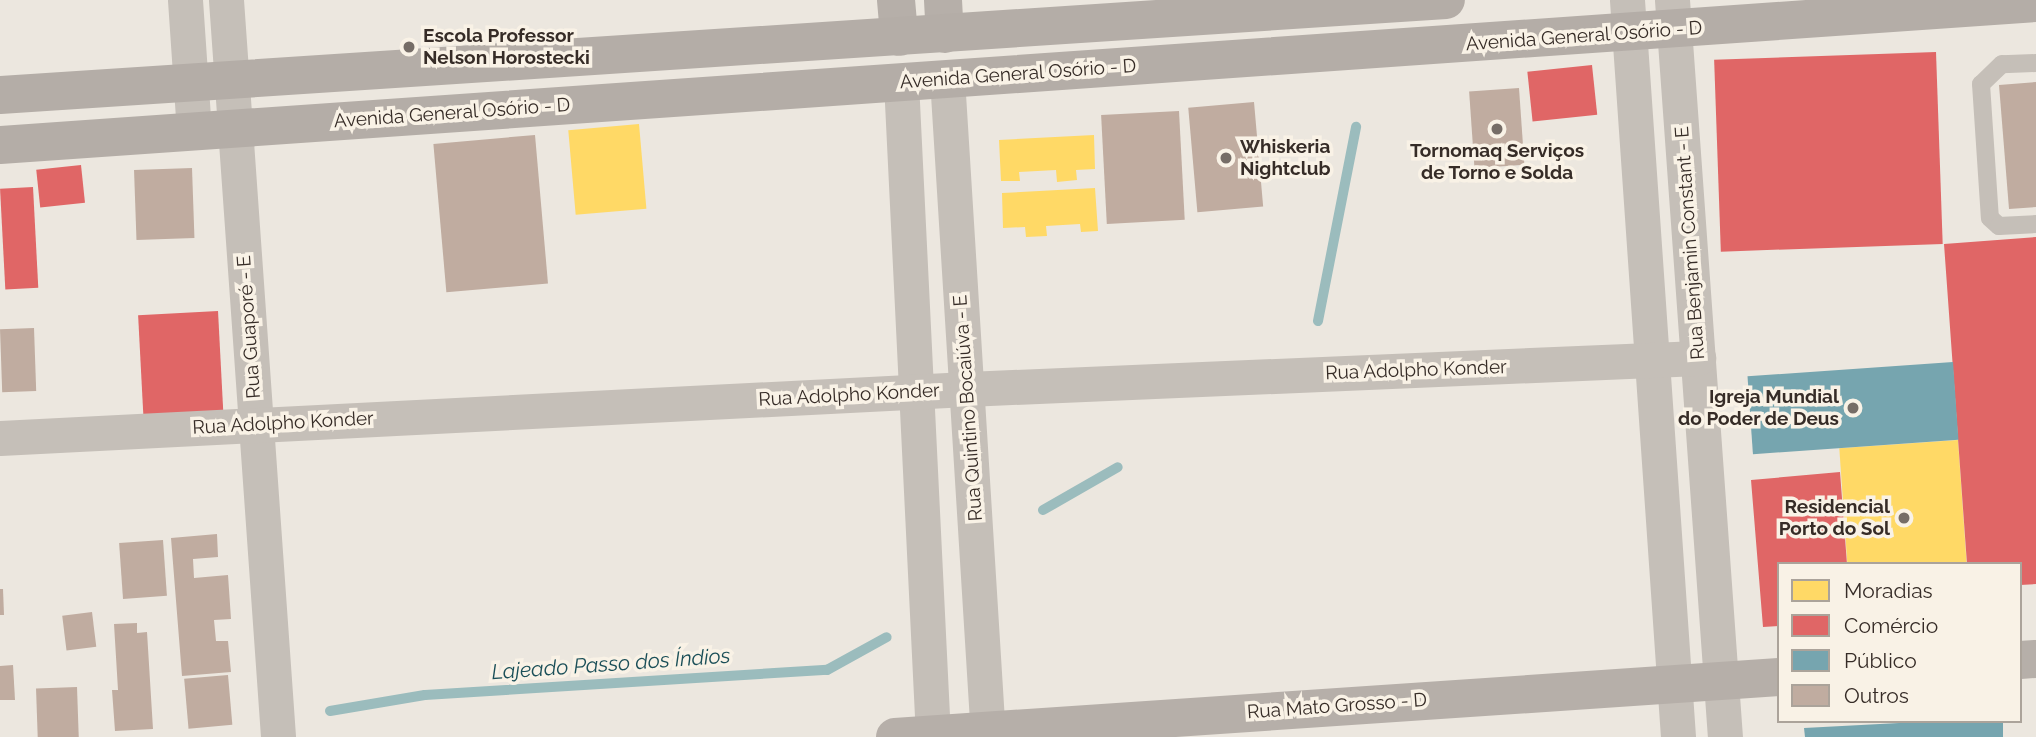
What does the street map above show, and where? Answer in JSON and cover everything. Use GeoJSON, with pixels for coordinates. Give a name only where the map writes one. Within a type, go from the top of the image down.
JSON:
{"type":"FeatureCollection","features":[{"type":"Feature","properties":{"kind":"main road"},"geometry":{"type":"LineString","coordinates":[[0,95],[899,37],[944,17],[1446,0]]}},
{"type":"Feature","properties":{"kind":"main road","name":"Avenida General Osório - D"},"geometry":{"type":"LineString","coordinates":[[0,145],[901,82],[1628,16],[2036,3]]}},
{"type":"Feature","properties":{"kind":"street"},"geometry":{"type":"LineString","coordinates":[[185,0],[194,131]]}},
{"type":"Feature","properties":{"kind":"street","name":"Rua Guaporé - E"},"geometry":{"type":"LineString","coordinates":[[226,0],[278,737]]}},
{"type":"Feature","properties":{"kind":"street"},"geometry":{"type":"LineString","coordinates":[[896,0],[899,37]]}},
{"type":"Feature","properties":{"kind":"street","name":"Rua Benjamin Constant - E"},"geometry":{"type":"LineString","coordinates":[[1674,15],[1725,737]]}},
{"type":"Feature","properties":{"kind":"street"},"geometry":{"type":"LineString","coordinates":[[1628,16],[1654,359],[1678,737]]}},
{"type":"Feature","properties":{"kind":"street","name":"Rua Quintino Bocaiúva - E"},"geometry":{"type":"LineString","coordinates":[[947,78],[988,734]]}},
{"type":"Feature","properties":{"kind":"street"},"geometry":{"type":"LineString","coordinates":[[901,82],[933,736]]}},
{"type":"Feature","properties":{"kind":"street","name":"Rua Adolpho Konder"},"geometry":{"type":"LineString","coordinates":[[0,438],[916,391],[1698,358]]}},
{"type":"Feature","properties":{"kind":"street","name":"Rua Mato Grosso - D"},"geometry":{"type":"LineString","coordinates":[[895,737],[988,734],[1777,677]]}},
{"type":"Feature","properties":{"kind":"lane"},"geometry":{"type":"LineString","coordinates":[[2036,63],[2002,64],[1981,84],[1990,218],[1999,226],[2036,224]]}},
{"type":"Feature","properties":{"kind":"building: Moradias"},"geometry":{"type":"Polygon","coordinates":[[[639,124],[646,209],[576,215],[568,130],[639,124]]]}},
{"type":"Feature","properties":{"kind":"building: Moradias"},"geometry":{"type":"Polygon","coordinates":[[[1094,135],[1095,169],[1076,170],[1077,180],[1057,182],[1056,170],[1019,172],[1020,181],[1001,181],[999,140],[1094,135]]]}},
{"type":"Feature","properties":{"kind":"building: Moradias"},"geometry":{"type":"Polygon","coordinates":[[[1095,188],[1098,231],[1081,232],[1080,224],[1046,226],[1047,236],[1026,237],[1025,227],[1003,228],[1002,193],[1095,188]]]}},
{"type":"Feature","properties":{"kind":"building: Moradias","name":"Residencial Porto do Sol"},"geometry":{"type":"Polygon","coordinates":[[[1958,440],[1967,562],[1847,562],[1839,448],[1958,440]]]}},
{"type":"Feature","properties":{"kind":"building: Comércio"},"geometry":{"type":"Polygon","coordinates":[[[1936,52],[1943,244],[1721,252],[1714,60],[1936,52]]]}},
{"type":"Feature","properties":{"kind":"building: Comércio"},"geometry":{"type":"Polygon","coordinates":[[[1592,65],[1597,115],[1533,122],[1527,72],[1592,65]]]}},
{"type":"Feature","properties":{"kind":"building: Comércio"},"geometry":{"type":"Polygon","coordinates":[[[81,165],[85,203],[40,207],[36,170],[81,165]]]}},
{"type":"Feature","properties":{"kind":"building: Comércio"},"geometry":{"type":"Polygon","coordinates":[[[33,187],[38,288],[5,290],[0,189],[33,187]]]}},
{"type":"Feature","properties":{"kind":"building: Comércio"},"geometry":{"type":"Polygon","coordinates":[[[2036,237],[2036,584],[2022,585],[2022,562],[1967,562],[1944,244],[2036,237]]]}},
{"type":"Feature","properties":{"kind":"building: Comércio"},"geometry":{"type":"Polygon","coordinates":[[[218,311],[223,411],[143,415],[138,315],[218,311]]]}},
{"type":"Feature","properties":{"kind":"building: Comércio"},"geometry":{"type":"Polygon","coordinates":[[[1840,472],[1847,562],[1777,562],[1777,626],[1763,627],[1751,480],[1840,472]]]}},
{"type":"Feature","properties":{"kind":"building: Público","name":"Igreja Mundial do Poder de Deus"},"geometry":{"type":"Polygon","coordinates":[[[1953,362],[1958,440],[1753,454],[1748,376],[1953,362]]]}},
{"type":"Feature","properties":{"kind":"building: Público"},"geometry":{"type":"Polygon","coordinates":[[[1899,723],[2003,723],[2003,737],[1805,737],[1804,728],[1899,723]]]}},
{"type":"Feature","properties":{"kind":"building: Outros"},"geometry":{"type":"Polygon","coordinates":[[[2036,82],[2036,207],[2009,209],[1999,85],[2036,82]]]}},
{"type":"Feature","properties":{"kind":"building: Outros","name":"Tornomaq Serviços de Torno e Solda"},"geometry":{"type":"Polygon","coordinates":[[[1519,88],[1524,165],[1474,168],[1469,91],[1519,88]]]}},
{"type":"Feature","properties":{"kind":"building: Outros","name":"Whiskeria Nightclub"},"geometry":{"type":"Polygon","coordinates":[[[1254,102],[1263,207],[1197,212],[1188,108],[1254,102]]]}},
{"type":"Feature","properties":{"kind":"building: Outros"},"geometry":{"type":"Polygon","coordinates":[[[1179,111],[1185,220],[1107,224],[1101,115],[1179,111]]]}},
{"type":"Feature","properties":{"kind":"building: Outros"},"geometry":{"type":"Polygon","coordinates":[[[535,135],[548,283],[446,292],[433,144],[535,135]]]}},
{"type":"Feature","properties":{"kind":"building: Outros"},"geometry":{"type":"Polygon","coordinates":[[[192,168],[194,238],[136,240],[134,170],[192,168]]]}},
{"type":"Feature","properties":{"kind":"building: Outros"},"geometry":{"type":"Polygon","coordinates":[[[34,328],[36,391],[2,392],[0,329],[34,328]]]}},
{"type":"Feature","properties":{"kind":"building: Outros"},"geometry":{"type":"Polygon","coordinates":[[[217,534],[218,557],[193,559],[194,578],[228,575],[231,619],[214,620],[216,641],[228,641],[231,672],[182,676],[171,538],[217,534]]]}},
{"type":"Feature","properties":{"kind":"building: Outros"},"geometry":{"type":"Polygon","coordinates":[[[163,540],[167,596],[123,599],[119,543],[163,540]]]}},
{"type":"Feature","properties":{"kind":"building: Outros"},"geometry":{"type":"Polygon","coordinates":[[[0,589],[3,589],[4,615],[0,615],[0,589]]]}},
{"type":"Feature","properties":{"kind":"building: Outros"},"geometry":{"type":"Polygon","coordinates":[[[92,612],[96,647],[66,650],[62,616],[92,612]]]}},
{"type":"Feature","properties":{"kind":"building: Outros"},"geometry":{"type":"Polygon","coordinates":[[[137,623],[137,633],[147,632],[153,729],[115,731],[112,690],[118,690],[114,624],[137,623]]]}},
{"type":"Feature","properties":{"kind":"building: Outros"},"geometry":{"type":"Polygon","coordinates":[[[13,665],[15,700],[0,700],[0,666],[13,665]]]}},
{"type":"Feature","properties":{"kind":"building: Outros"},"geometry":{"type":"Polygon","coordinates":[[[228,675],[232,725],[189,729],[184,679],[228,675]]]}},
{"type":"Feature","properties":{"kind":"building: Outros"},"geometry":{"type":"Polygon","coordinates":[[[77,687],[79,737],[38,737],[36,688],[77,687]]]}},
{"type":"Feature","properties":{"kind":"waterway","name":"Lajeado Passo dos Índios"},"geometry":{"type":"LineString","coordinates":[[1318,321],[1356,127]]}},
{"type":"Feature","properties":{"kind":"waterway","name":"Lajeado Passo dos Índios"},"geometry":{"type":"LineString","coordinates":[[1043,510],[1118,467]]}},
{"type":"Feature","properties":{"kind":"waterway","name":"Lajeado Passo dos Índios"},"geometry":{"type":"LineString","coordinates":[[330,711],[425,695],[827,670],[887,637]]}},
{"type":"Feature","properties":{"kind":"place","name":"Escola Professor Nelson Horostecki"},"geometry":{"type":"Point","coordinates":[409,47]}},
{"type":"Feature","properties":{"kind":"place","name":"Tornomaq Serviços de Torno e Solda"},"geometry":{"type":"Point","coordinates":[1497,129]}},
{"type":"Feature","properties":{"kind":"place","name":"Whiskeria Nightclub"},"geometry":{"type":"Point","coordinates":[1226,158]}},
{"type":"Feature","properties":{"kind":"place","name":"Igreja Mundial do Poder de Deus"},"geometry":{"type":"Point","coordinates":[1853,408]}},
{"type":"Feature","properties":{"kind":"place","name":"Residencial Porto do Sol"},"geometry":{"type":"Point","coordinates":[1904,518]}}]}
